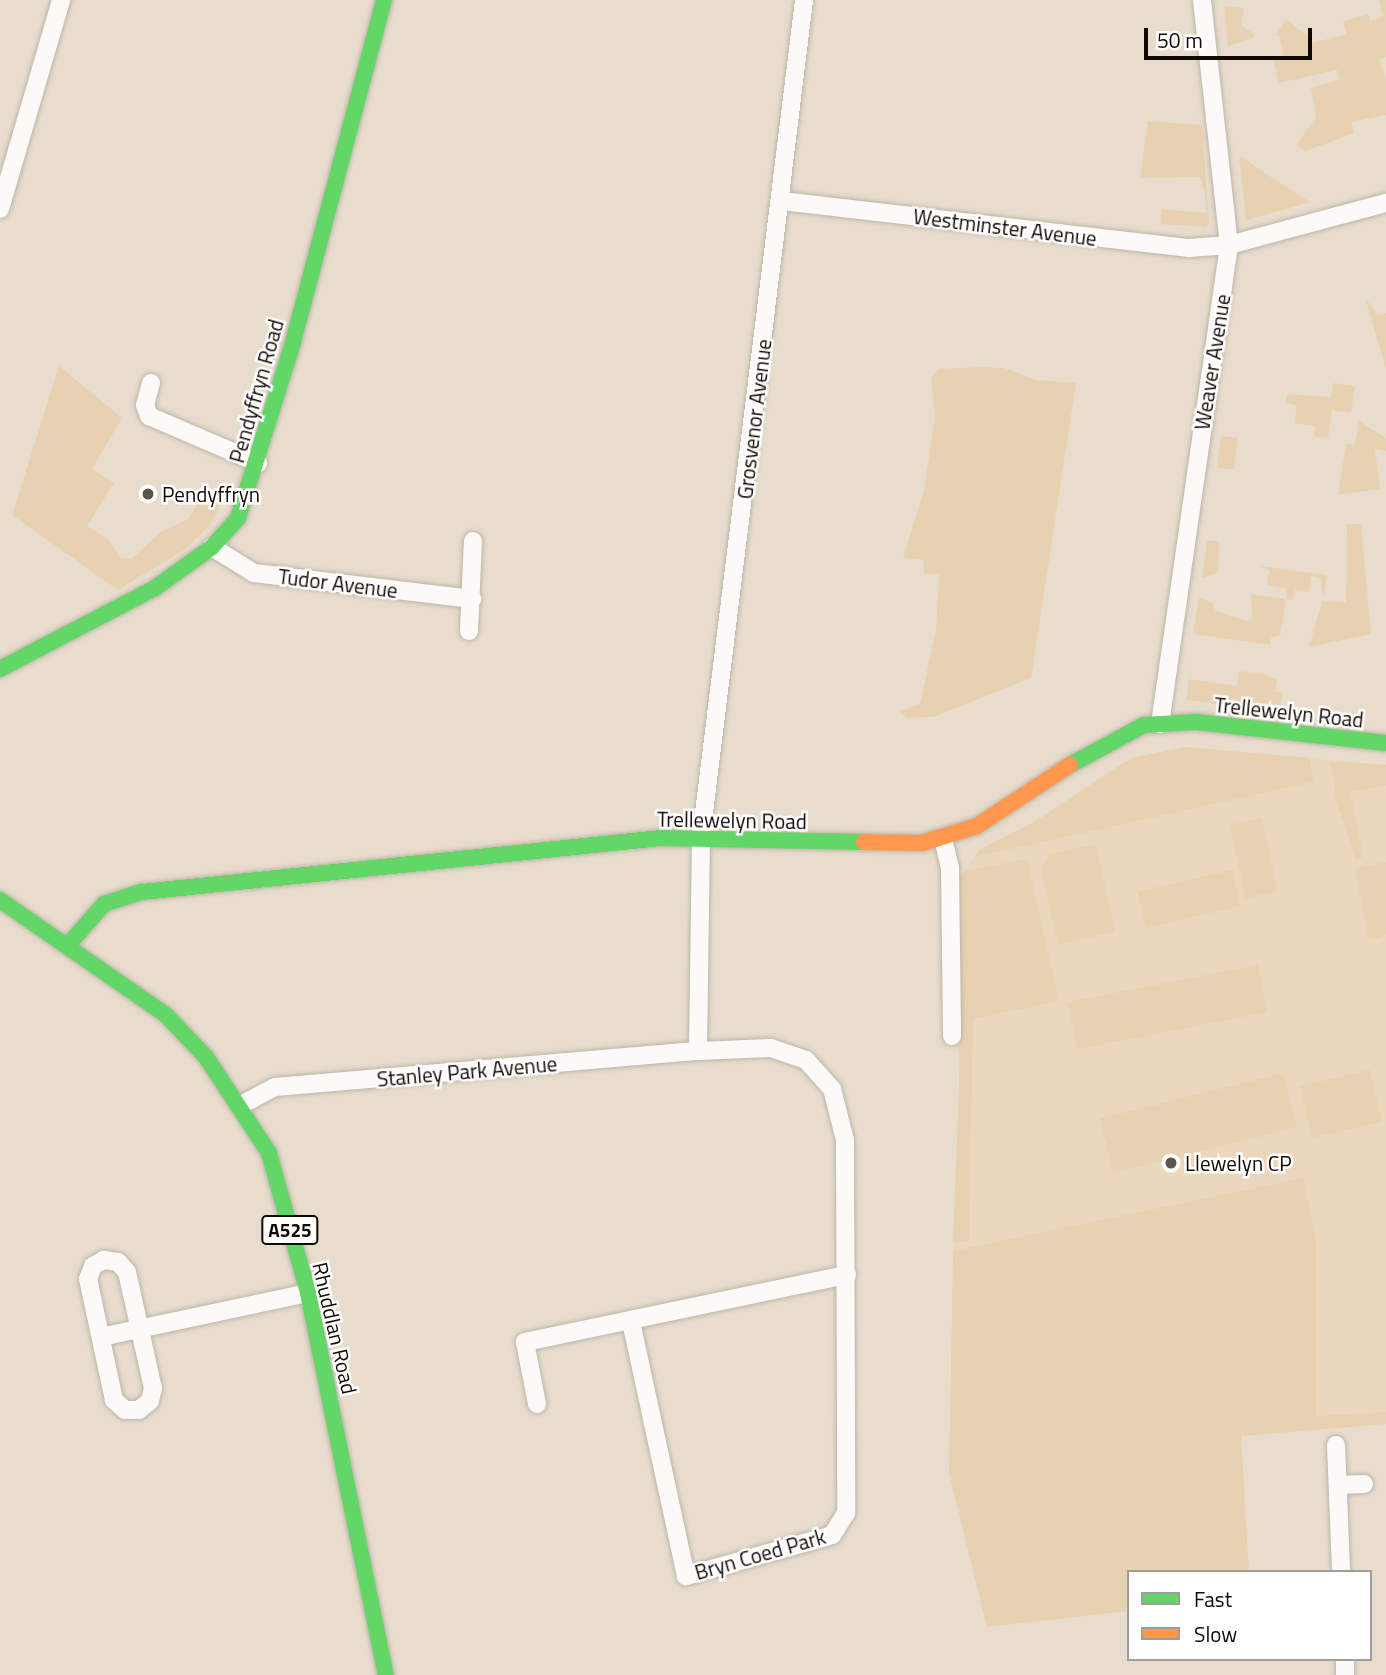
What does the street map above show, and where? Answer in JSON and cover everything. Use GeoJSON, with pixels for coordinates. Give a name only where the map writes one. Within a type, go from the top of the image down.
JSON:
{"type":"FeatureCollection","features":[{"type":"Feature","properties":{"kind":"street"},"geometry":{"type":"LineString","coordinates":[[0,209],[61,0]]}},
{"type":"Feature","properties":{"kind":"street","name":"Pendyffryn Road"},"geometry":{"type":"LineString","coordinates":[[0,669],[155,588],[212,547],[237,518],[258,463],[384,0]]}},
{"type":"Feature","properties":{"kind":"street","name":"Grosvenor Avenue"},"geometry":{"type":"LineString","coordinates":[[698,1051],[701,837],[782,201],[804,0]]}},
{"type":"Feature","properties":{"kind":"street","name":"Weaver Avenue"},"geometry":{"type":"LineString","coordinates":[[1160,724],[1229,245],[1202,0]]}},
{"type":"Feature","properties":{"kind":"street","name":"Westminster Avenue"},"geometry":{"type":"LineString","coordinates":[[782,201],[1189,248],[1229,245],[1386,202]]}},
{"type":"Feature","properties":{"kind":"street"},"geometry":{"type":"LineString","coordinates":[[151,383],[145,405],[149,416],[258,463]]}},
{"type":"Feature","properties":{"kind":"street"},"geometry":{"type":"LineString","coordinates":[[469,631],[473,541]]}},
{"type":"Feature","properties":{"kind":"street","name":"Tudor Avenue"},"geometry":{"type":"LineString","coordinates":[[212,547],[254,573],[472,599]]}},
{"type":"Feature","properties":{"kind":"street","name":"Trellewelyn Road"},"geometry":{"type":"LineString","coordinates":[[68,945],[104,904],[142,892],[701,837],[877,845],[943,838],[977,826],[1040,789],[1117,734],[1160,724],[1196,722],[1386,743]]}},
{"type":"Feature","properties":{"kind":"street"},"geometry":{"type":"LineString","coordinates":[[943,838],[950,868],[952,1036]]}},
{"type":"Feature","properties":{"kind":"street","name":"Rhuddlan Road"},"geometry":{"type":"LineString","coordinates":[[0,900],[166,1014],[206,1057],[241,1105],[269,1153],[308,1293],[386,1675]]}},
{"type":"Feature","properties":{"kind":"street","name":"Bryn Coed Park"},"geometry":{"type":"LineString","coordinates":[[631,1321],[686,1576],[832,1535],[841,1526],[846,1513],[847,1275],[845,1140],[832,1089],[806,1059],[789,1051],[771,1048],[698,1051]]}},
{"type":"Feature","properties":{"kind":"street","name":"Stanley Park Avenue"},"geometry":{"type":"LineString","coordinates":[[241,1105],[275,1087],[698,1051]]}},
{"type":"Feature","properties":{"kind":"street"},"geometry":{"type":"LineString","coordinates":[[104,1260],[118,1262],[127,1272],[139,1329],[153,1395],[139,1410],[125,1410],[114,1401],[88,1279],[93,1266],[104,1260]]}},
{"type":"Feature","properties":{"kind":"street"},"geometry":{"type":"LineString","coordinates":[[537,1404],[525,1342],[847,1275]]}},
{"type":"Feature","properties":{"kind":"street"},"geometry":{"type":"LineString","coordinates":[[101,1337],[308,1293]]}},
{"type":"Feature","properties":{"kind":"street"},"geometry":{"type":"LineString","coordinates":[[1336,1445],[1341,1570]]}},
{"type":"Feature","properties":{"kind":"street"},"geometry":{"type":"LineString","coordinates":[[1338,1485],[1364,1484]]}},
{"type":"Feature","properties":{"kind":"shaded area"},"geometry":{"type":"Polygon","coordinates":[[[1379,0],[1386,0],[1386,57],[1379,59],[1386,79],[1386,115],[1351,122],[1354,133],[1306,151],[1296,145],[1316,117],[1311,88],[1339,80],[1337,70],[1279,83],[1273,60],[1283,57],[1279,35],[1275,36],[1286,19],[1307,36],[1309,44],[1346,34],[1343,21],[1368,14],[1370,21],[1383,17],[1379,0]]]}},
{"type":"Feature","properties":{"kind":"shaded area"},"geometry":{"type":"Polygon","coordinates":[[[1224,6],[1244,8],[1241,25],[1255,35],[1254,38],[1228,46],[1224,6]]]}},
{"type":"Feature","properties":{"kind":"shaded area"},"geometry":{"type":"Polygon","coordinates":[[[1148,121],[1202,125],[1209,223],[1206,227],[1160,224],[1162,209],[1206,213],[1205,194],[1200,177],[1140,178],[1148,121]]]}},
{"type":"Feature","properties":{"kind":"shaded area"},"geometry":{"type":"Polygon","coordinates":[[[1239,155],[1274,179],[1310,202],[1246,220],[1239,155]]]}},
{"type":"Feature","properties":{"kind":"shaded area"},"geometry":{"type":"Polygon","coordinates":[[[1365,297],[1377,315],[1386,313],[1386,369],[1365,297]]]}},
{"type":"Feature","properties":{"kind":"shaded area"},"geometry":{"type":"Polygon","coordinates":[[[59,366],[122,418],[92,469],[114,483],[87,526],[109,540],[121,558],[131,559],[162,531],[187,520],[201,499],[218,495],[222,503],[208,527],[184,550],[118,590],[12,515],[59,366]]]}},
{"type":"Feature","properties":{"kind":"shaded area"},"geometry":{"type":"Polygon","coordinates":[[[1004,368],[1036,380],[1076,383],[1031,678],[933,717],[907,718],[899,712],[920,704],[936,629],[939,575],[924,573],[923,560],[903,558],[924,490],[935,417],[931,378],[939,369],[1004,368]]]}},
{"type":"Feature","properties":{"kind":"shaded area"},"geometry":{"type":"Polygon","coordinates":[[[1333,383],[1355,386],[1351,413],[1332,410],[1328,438],[1314,437],[1315,426],[1294,423],[1297,406],[1285,403],[1287,394],[1331,397],[1333,383]]]}},
{"type":"Feature","properties":{"kind":"shaded area"},"geometry":{"type":"Polygon","coordinates":[[[1359,421],[1386,438],[1386,451],[1375,449],[1380,489],[1338,495],[1346,444],[1355,445],[1359,421]]]}},
{"type":"Feature","properties":{"kind":"shaded area"},"geometry":{"type":"Polygon","coordinates":[[[1221,436],[1238,438],[1234,470],[1217,468],[1221,436]]]}},
{"type":"Feature","properties":{"kind":"shaded area"},"geometry":{"type":"Polygon","coordinates":[[[1347,524],[1361,524],[1371,634],[1309,647],[1322,601],[1346,602],[1347,524]]]}},
{"type":"Feature","properties":{"kind":"shaded area"},"geometry":{"type":"Polygon","coordinates":[[[1207,540],[1219,542],[1218,572],[1202,578],[1207,540]]]}},
{"type":"Feature","properties":{"kind":"shaded area"},"geometry":{"type":"Polygon","coordinates":[[[1259,566],[1327,575],[1323,598],[1321,578],[1311,576],[1309,592],[1295,590],[1293,600],[1286,599],[1287,589],[1267,585],[1269,570],[1259,566]]]}},
{"type":"Feature","properties":{"kind":"shaded area"},"geometry":{"type":"Polygon","coordinates":[[[1251,594],[1286,599],[1280,636],[1271,638],[1270,645],[1193,634],[1199,597],[1212,603],[1216,611],[1247,621],[1252,619],[1251,594]]]}},
{"type":"Feature","properties":{"kind":"shaded area"},"geometry":{"type":"Polygon","coordinates":[[[1191,648],[1189,679],[1237,686],[1239,671],[1264,674],[1277,680],[1275,691],[1283,693],[1279,712],[1187,700],[1191,648]]]}},
{"type":"Feature","properties":{"kind":"shaded area","name":"Llewelyn CP"},"geometry":{"type":"Polygon","coordinates":[[[1185,747],[1386,765],[1386,1424],[1241,1436],[1241,1445],[949,1473],[959,1084],[957,882],[980,849],[1031,824],[1108,772],[1132,758],[1185,747]]]}},
{"type":"Feature","properties":{"kind":"shaded area"},"geometry":{"type":"Polygon","coordinates":[[[1185,747],[1310,758],[1313,782],[974,857],[980,849],[1031,824],[1132,758],[1185,747]]]}},
{"type":"Feature","properties":{"kind":"shaded area"},"geometry":{"type":"Polygon","coordinates":[[[1331,761],[1386,765],[1386,786],[1350,792],[1363,857],[1355,859],[1336,800],[1331,761]]]}},
{"type":"Feature","properties":{"kind":"shaded area"},"geometry":{"type":"Polygon","coordinates":[[[1262,818],[1278,891],[1245,898],[1230,825],[1262,818]]]}},
{"type":"Feature","properties":{"kind":"shaded area"},"geometry":{"type":"Polygon","coordinates":[[[1096,844],[1115,931],[1058,945],[1041,869],[1049,854],[1096,844]]]}},
{"type":"Feature","properties":{"kind":"shaded area"},"geometry":{"type":"Polygon","coordinates":[[[1027,859],[1059,1001],[973,1019],[969,1240],[953,1243],[959,1084],[957,882],[965,871],[1027,859]]]}},
{"type":"Feature","properties":{"kind":"shaded area"},"geometry":{"type":"Polygon","coordinates":[[[1386,862],[1386,935],[1369,940],[1355,869],[1386,862]]]}},
{"type":"Feature","properties":{"kind":"shaded area"},"geometry":{"type":"Polygon","coordinates":[[[1232,870],[1240,906],[1146,928],[1137,892],[1232,870]]]}},
{"type":"Feature","properties":{"kind":"shaded area"},"geometry":{"type":"Polygon","coordinates":[[[1258,965],[1267,1012],[1077,1049],[1068,1002],[1258,965]]]}},
{"type":"Feature","properties":{"kind":"shaded area"},"geometry":{"type":"Polygon","coordinates":[[[1370,1070],[1382,1122],[1312,1138],[1300,1086],[1370,1070]]]}},
{"type":"Feature","properties":{"kind":"shaded area"},"geometry":{"type":"Polygon","coordinates":[[[1283,1073],[1297,1127],[1113,1173],[1100,1119],[1283,1073]]]}},
{"type":"Feature","properties":{"kind":"shaded area"},"geometry":{"type":"Polygon","coordinates":[[[1303,1178],[1316,1240],[1316,1416],[1386,1412],[1386,1424],[1241,1436],[1249,1570],[1127,1570],[1127,1611],[987,1627],[949,1473],[953,1251],[1303,1178]]]}},
{"type":"Feature","properties":{"kind":"traffic: fast"},"geometry":{"type":"LineString","coordinates":[[0,669],[155,588],[212,547],[238,518],[293,342],[384,0]]}},
{"type":"Feature","properties":{"kind":"traffic: fast"},"geometry":{"type":"LineString","coordinates":[[1070,765],[1144,725],[1196,722],[1386,743]]}},
{"type":"Feature","properties":{"kind":"traffic: fast"},"geometry":{"type":"LineString","coordinates":[[68,945],[104,904],[142,892],[661,838],[864,842]]}},
{"type":"Feature","properties":{"kind":"traffic: fast"},"geometry":{"type":"LineString","coordinates":[[0,900],[166,1015],[206,1057],[269,1153],[308,1293],[386,1675]]}},
{"type":"Feature","properties":{"kind":"traffic: slow"},"geometry":{"type":"LineString","coordinates":[[864,842],[922,843],[977,826],[1070,765]]}},
{"type":"Feature","properties":{"kind":"place","name":"Pendyffryn"},"geometry":{"type":"Point","coordinates":[148,494]}},
{"type":"Feature","properties":{"kind":"place","name":"Llewelyn CP"},"geometry":{"type":"Point","coordinates":[1171,1163]}}]}
